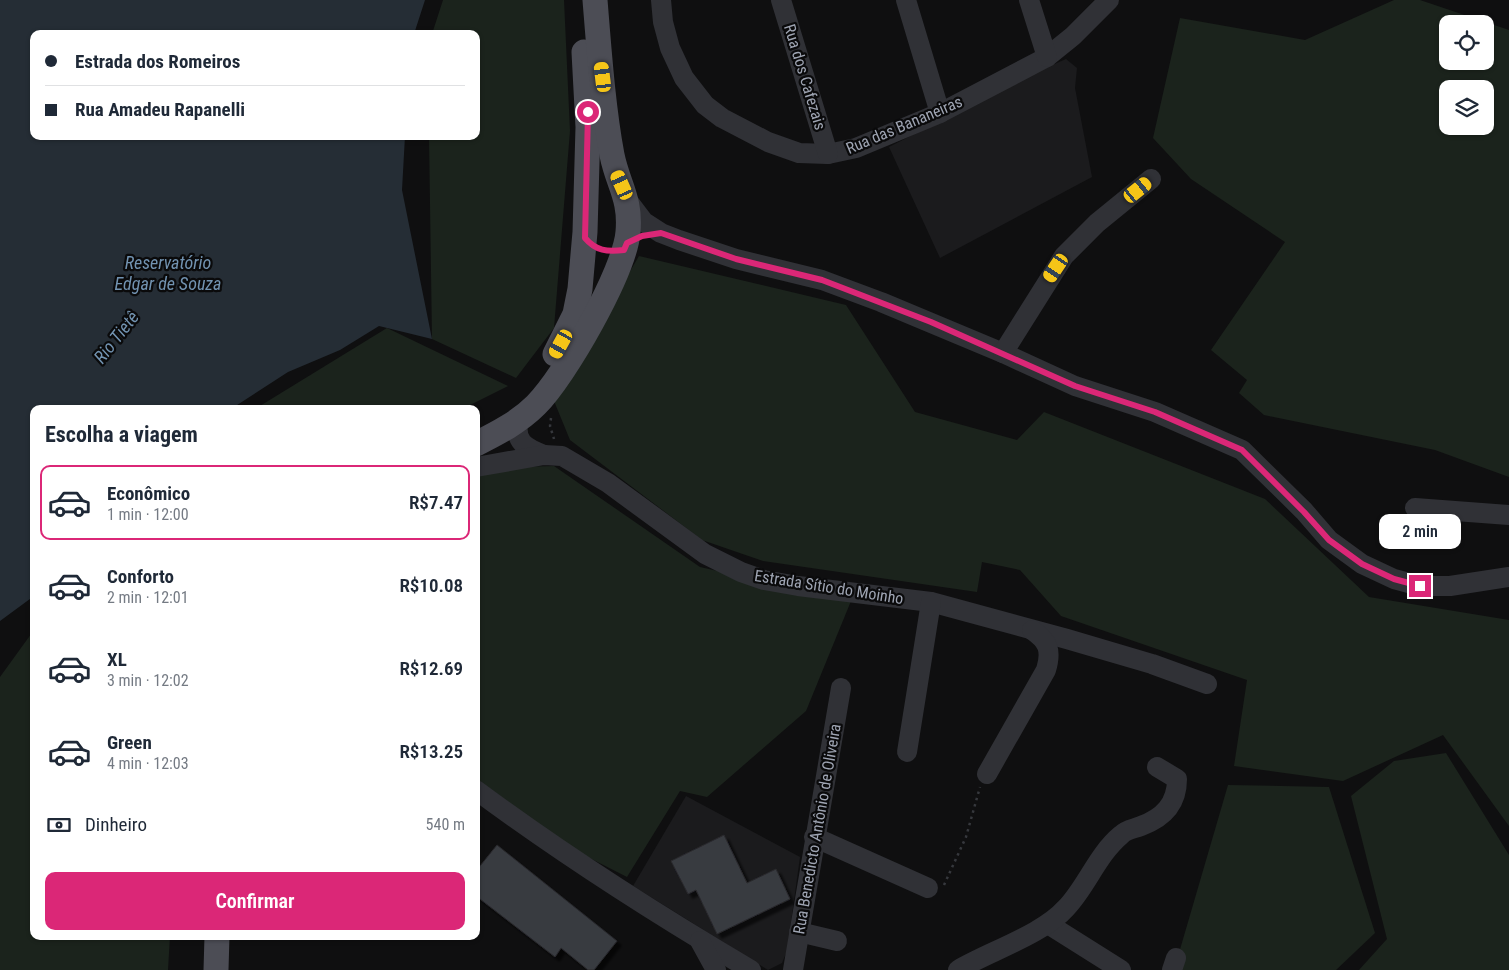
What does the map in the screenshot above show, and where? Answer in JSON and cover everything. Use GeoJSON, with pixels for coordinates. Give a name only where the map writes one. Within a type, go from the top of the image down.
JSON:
{"type":"FeatureCollection","features":[{"type":"Feature","properties":{"kind":"main road"},"geometry":{"type":"LineString","coordinates":[[480,429],[529,389],[555,355],[575,314],[580,289],[585,238],[588,120],[581,0]]}},
{"type":"Feature","properties":{"kind":"main road"},"geometry":{"type":"LineString","coordinates":[[480,431],[514,423],[536,405],[570,359],[610,287],[625,247],[627,198],[618,176],[609,136],[595,0]]}},
{"type":"Feature","properties":{"kind":"main road"},"geometry":{"type":"LineString","coordinates":[[586,200],[595,192],[604,188],[619,190],[627,198]]}},
{"type":"Feature","properties":{"kind":"main road"},"geometry":{"type":"LineString","coordinates":[[585,238],[592,247],[603,251],[625,247]]}},
{"type":"Feature","properties":{"kind":"main road"},"geometry":{"type":"LineString","coordinates":[[202,970],[203,940]]}},
{"type":"Feature","properties":{"kind":"main road"},"geometry":{"type":"LineString","coordinates":[[216,970],[217,940]]}},
{"type":"Feature","properties":{"kind":"street","name":"Rua das Bananeiras"},"geometry":{"type":"LineString","coordinates":[[661,0],[663,22],[673,54],[689,85],[705,105],[722,118],[774,145],[800,152],[828,154],[856,148],[940,113],[1047,57],[1073,36],[1109,0]]}},
{"type":"Feature","properties":{"kind":"street","name":"Rua dos Cafezais"},"geometry":{"type":"LineString","coordinates":[[781,0],[828,154]]}},
{"type":"Feature","properties":{"kind":"street"},"geometry":{"type":"LineString","coordinates":[[906,0],[940,113]]}},
{"type":"Feature","properties":{"kind":"street"},"geometry":{"type":"LineString","coordinates":[[1029,0],[1047,57]]}},
{"type":"Feature","properties":{"kind":"street"},"geometry":{"type":"LineString","coordinates":[[1003,353],[1064,256],[1097,223],[1151,179]]}},
{"type":"Feature","properties":{"kind":"street"},"geometry":{"type":"LineString","coordinates":[[627,198],[644,222],[661,233],[736,259],[822,280],[1003,353],[1075,386],[1155,412],[1242,450],[1329,540],[1362,564],[1394,579],[1420,586],[1450,586],[1509,577]]}},
{"type":"Feature","properties":{"kind":"street"},"geometry":{"type":"LineString","coordinates":[[625,247],[642,236],[661,233]]}},
{"type":"Feature","properties":{"kind":"street"},"geometry":{"type":"LineString","coordinates":[[480,457],[514,423]]}},
{"type":"Feature","properties":{"kind":"street","name":"Estrada Sítio do Moinho"},"geometry":{"type":"LineString","coordinates":[[514,423],[517,437],[522,445],[553,456],[602,479],[704,554],[741,572],[764,580],[798,586],[931,602],[1030,628],[1152,664],[1207,684]]}},
{"type":"Feature","properties":{"kind":"street"},"geometry":{"type":"LineString","coordinates":[[480,466],[553,456]]}},
{"type":"Feature","properties":{"kind":"street"},"geometry":{"type":"LineString","coordinates":[[1415,508],[1509,515]]}},
{"type":"Feature","properties":{"kind":"street"},"geometry":{"type":"LineString","coordinates":[[907,752],[931,602]]}},
{"type":"Feature","properties":{"kind":"street"},"geometry":{"type":"LineString","coordinates":[[987,774],[1046,670],[1050,658],[1048,644],[1044,638],[1030,628]]}},
{"type":"Feature","properties":{"kind":"street","name":"Rua Benedicto Antônio de Oliveira"},"geometry":{"type":"LineString","coordinates":[[793,970],[814,836],[841,688]]}},
{"type":"Feature","properties":{"kind":"street"},"geometry":{"type":"LineString","coordinates":[[958,970],[1048,924],[1066,908],[1104,854],[1121,835],[1128,830],[1161,818],[1177,792],[1177,779],[1157,767]]}},
{"type":"Feature","properties":{"kind":"street"},"geometry":{"type":"LineString","coordinates":[[480,793],[570,859],[699,940],[751,970]]}},
{"type":"Feature","properties":{"kind":"street"},"geometry":{"type":"LineString","coordinates":[[814,836],[928,888]]}},
{"type":"Feature","properties":{"kind":"street"},"geometry":{"type":"LineString","coordinates":[[1048,924],[1121,970]]}},
{"type":"Feature","properties":{"kind":"street"},"geometry":{"type":"LineString","coordinates":[[799,932],[837,941]]}},
{"type":"Feature","properties":{"kind":"street"},"geometry":{"type":"LineString","coordinates":[[699,940],[716,970]]}},
{"type":"Feature","properties":{"kind":"path"},"geometry":{"type":"LineString","coordinates":[[551,411],[550,426],[554,441],[553,456]]}},
{"type":"Feature","properties":{"kind":"path"},"geometry":{"type":"LineString","coordinates":[[928,888],[939,893],[944,885],[966,836],[978,792],[987,774]]}},
{"type":"Feature","properties":{"kind":"shaded area"},"geometry":{"type":"Polygon","coordinates":[[[443,0],[564,0],[570,131],[554,328],[516,378],[432,339],[429,140],[480,140],[480,30],[433,30],[443,0]]]}},
{"type":"Feature","properties":{"kind":"shaded area"},"geometry":{"type":"Polygon","coordinates":[[[1394,0],[1420,0],[1464,15],[1439,15],[1439,70],[1494,70],[1494,25],[1509,30],[1509,477],[1435,450],[1264,415],[1239,393],[1247,380],[1211,350],[1285,242],[1191,179],[1153,138],[1180,18],[1305,40],[1394,0]]]}},
{"type":"Feature","properties":{"kind":"shaded area"},"geometry":{"type":"Polygon","coordinates":[[[1066,59],[1077,68],[1075,88],[1092,177],[940,258],[889,147],[1034,73],[1066,59]]]}},
{"type":"Feature","properties":{"kind":"shaded area"},"geometry":{"type":"Polygon","coordinates":[[[639,256],[846,305],[915,412],[1017,440],[1044,412],[1265,499],[1369,597],[1509,620],[1509,826],[1443,735],[1343,781],[1234,766],[1247,680],[1061,616],[1020,570],[982,562],[977,592],[763,561],[702,540],[570,440],[554,401],[639,256]]]}},
{"type":"Feature","properties":{"kind":"shaded area"},"geometry":{"type":"Polygon","coordinates":[[[387,328],[508,386],[470,405],[262,405],[387,328]]]}},
{"type":"Feature","properties":{"kind":"shaded area"},"geometry":{"type":"Polygon","coordinates":[[[554,466],[700,567],[851,601],[806,711],[707,797],[680,791],[627,877],[570,848],[480,781],[480,468],[554,466]]]}},
{"type":"Feature","properties":{"kind":"shaded area"},"geometry":{"type":"Polygon","coordinates":[[[30,636],[30,940],[170,940],[168,970],[0,970],[0,677],[30,636]]]}},
{"type":"Feature","properties":{"kind":"shaded area"},"geometry":{"type":"Polygon","coordinates":[[[1446,753],[1509,855],[1509,970],[1359,970],[1387,939],[1351,796],[1394,761],[1446,753]]]}},
{"type":"Feature","properties":{"kind":"shaded area"},"geometry":{"type":"Polygon","coordinates":[[[1228,785],[1329,787],[1375,933],[1336,970],[1174,970],[1228,785]]]}},
{"type":"Feature","properties":{"kind":"shaded area"},"geometry":{"type":"Polygon","coordinates":[[[686,796],[800,857],[787,951],[782,963],[768,970],[633,886],[686,796]]]}},
{"type":"Feature","properties":{"kind":"water","name":"Reservatório Edgar de Souza"},"geometry":{"type":"Polygon","coordinates":[[[0,0],[425,0],[415,30],[30,30],[30,140],[405,140],[402,190],[432,339],[379,326],[340,350],[288,372],[237,405],[30,405],[30,599],[0,621],[0,0]]]}},
{"type":"Feature","properties":{"kind":"building"},"geometry":{"type":"Polygon","coordinates":[[[724,835],[747,883],[776,869],[790,899],[717,934],[696,890],[688,894],[671,861],[724,835]]]}},
{"type":"Feature","properties":{"kind":"building"},"geometry":{"type":"Polygon","coordinates":[[[497,845],[617,941],[594,970],[588,970],[561,948],[555,957],[480,899],[480,866],[497,845]]]}},
{"type":"Feature","properties":{"kind":"route"},"geometry":{"type":"LineString","coordinates":[[588,112],[585,238],[592,247],[603,251],[624,250],[627,243],[637,238],[661,233],[736,259],[822,280],[931,322],[1075,386],[1155,412],[1242,450],[1329,540],[1362,564],[1394,579],[1420,586]]}},
{"type":"Feature","properties":{"kind":"water label","name":"Rio Tietê"},"geometry":{"type":"Point","coordinates":[116,337]}}]}
